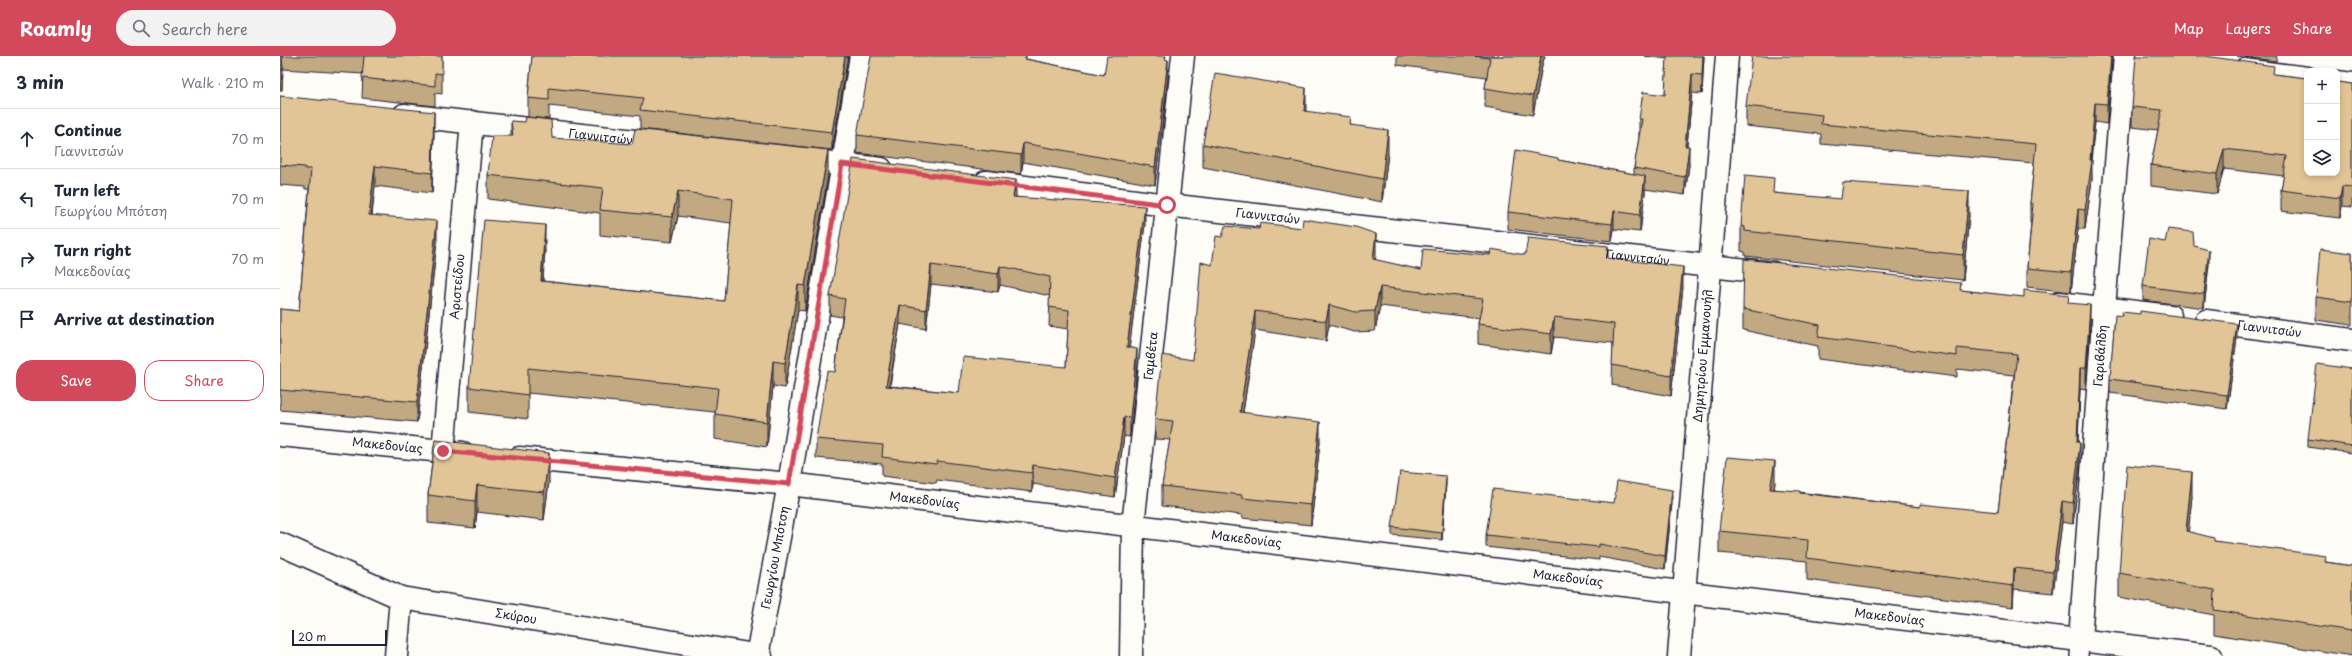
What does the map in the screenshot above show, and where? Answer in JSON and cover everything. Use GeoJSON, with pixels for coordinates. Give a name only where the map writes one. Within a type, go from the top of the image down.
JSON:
{"type":"FeatureCollection","features":[{"type":"Feature","properties":{"kind":"street","name":"Γεωργίου Μπότση"},"geometry":{"type":"LineString","coordinates":[[759,656],[861,56]]}},
{"type":"Feature","properties":{"kind":"street","name":"Γαμβέτα"},"geometry":{"type":"LineString","coordinates":[[1131,656],[1133,526],[1183,56]]}},
{"type":"Feature","properties":{"kind":"street","name":"Δημητρίου Εμμανουήλ"},"geometry":{"type":"LineString","coordinates":[[1678,656],[1726,56]]}},
{"type":"Feature","properties":{"kind":"street","name":"Γαριβάλδη"},"geometry":{"type":"LineString","coordinates":[[2080,648],[2104,308],[2125,56]]}},
{"type":"Feature","properties":{"kind":"street"},"geometry":{"type":"LineString","coordinates":[[2222,67],[2304,78]]}},
{"type":"Feature","properties":{"kind":"street"},"geometry":{"type":"LineString","coordinates":[[2340,82],[2352,84]]}},
{"type":"Feature","properties":{"kind":"street","name":"Γιαννιτσών"},"geometry":{"type":"LineString","coordinates":[[387,113],[684,146]]}},
{"type":"Feature","properties":{"kind":"street","name":"Αριστείδου"},"geometry":{"type":"LineString","coordinates":[[443,451],[472,122]]}},
{"type":"Feature","properties":{"kind":"street"},"geometry":{"type":"LineString","coordinates":[[779,157],[897,171]]}},
{"type":"Feature","properties":{"kind":"street","name":"Γιαννιτσών"},"geometry":{"type":"LineString","coordinates":[[969,180],[1167,205],[1796,275]]}},
{"type":"Feature","properties":{"kind":"street","name":"Γιαννιτσών"},"geometry":{"type":"LineString","coordinates":[[2041,301],[2352,340]]}},
{"type":"Feature","properties":{"kind":"street","name":"Μακεδονίας"},"geometry":{"type":"LineString","coordinates":[[280,435],[789,484],[1684,592],[2080,648],[2211,656]]}},
{"type":"Feature","properties":{"kind":"street","name":"Σκύρου"},"geometry":{"type":"LineString","coordinates":[[280,544],[402,598],[759,656]]}},
{"type":"Feature","properties":{"kind":"street"},"geometry":{"type":"LineString","coordinates":[[396,656],[402,598]]}},
{"type":"Feature","properties":{"kind":"building"},"geometry":{"type":"Polygon","coordinates":[[[280,56],[282,56],[282,70],[280,70],[280,56]]]}},
{"type":"Feature","properties":{"kind":"building"},"geometry":{"type":"Polygon","coordinates":[[[364,56],[442,56],[442,74],[435,73],[435,86],[362,78],[364,56]]]}},
{"type":"Feature","properties":{"kind":"building"},"geometry":{"type":"Polygon","coordinates":[[[532,56],[845,56],[832,132],[640,110],[643,98],[549,88],[549,100],[528,98],[532,56]]]}},
{"type":"Feature","properties":{"kind":"building"},"geometry":{"type":"Polygon","coordinates":[[[871,56],[1026,56],[1025,59],[1104,75],[1107,56],[1166,56],[1165,59],[1168,60],[1155,167],[1023,143],[1021,155],[857,135],[871,56]]]}},
{"type":"Feature","properties":{"kind":"building"},"geometry":{"type":"Polygon","coordinates":[[[1473,56],[1541,56],[1533,96],[1485,88],[1490,58],[1473,56]]]}},
{"type":"Feature","properties":{"kind":"building"},"geometry":{"type":"Polygon","coordinates":[[[1667,56],[1703,56],[1702,75],[1692,74],[1685,146],[1689,146],[1685,177],[1634,168],[1642,119],[1639,119],[1643,92],[1665,95],[1667,56]]]}},
{"type":"Feature","properties":{"kind":"building"},"geometry":{"type":"Polygon","coordinates":[[[1752,56],[2111,56],[2107,104],[2095,103],[2090,160],[2092,160],[2085,210],[2078,209],[2071,272],[2027,268],[2033,204],[2030,204],[2036,144],[1821,124],[1822,115],[1746,106],[1752,56]]]}},
{"type":"Feature","properties":{"kind":"building"},"geometry":{"type":"Polygon","coordinates":[[[2136,56],[2205,56],[2274,66],[2273,74],[2304,78],[2304,176],[2340,176],[2340,82],[2352,84],[2352,187],[2342,186],[2340,198],[2281,190],[2287,156],[2224,149],[2217,174],[2151,165],[2162,110],[2132,107],[2136,56]]]}},
{"type":"Feature","properties":{"kind":"building"},"geometry":{"type":"Polygon","coordinates":[[[1215,73],[1306,88],[1304,111],[1351,117],[1350,125],[1388,130],[1382,179],[1203,144],[1215,73]]]}},
{"type":"Feature","properties":{"kind":"building"},"geometry":{"type":"Polygon","coordinates":[[[280,96],[434,112],[432,173],[375,166],[369,215],[437,221],[417,402],[280,390],[280,309],[299,311],[311,169],[305,169],[305,167],[280,165],[280,96]]]}},
{"type":"Feature","properties":{"kind":"building"},"geometry":{"type":"Polygon","coordinates":[[[526,117],[551,120],[552,138],[632,144],[635,129],[828,150],[805,286],[798,285],[785,363],[773,361],[767,422],[715,414],[718,388],[528,368],[528,395],[469,387],[484,220],[545,225],[541,281],[724,301],[733,199],[678,191],[672,217],[600,210],[603,188],[488,175],[492,136],[513,136],[511,121],[525,122],[526,117]]]}},
{"type":"Feature","properties":{"kind":"building"},"geometry":{"type":"Polygon","coordinates":[[[1516,150],[1558,158],[1558,160],[1645,176],[1640,215],[1614,211],[1612,224],[1508,212],[1516,150]]]}},
{"type":"Feature","properties":{"kind":"building"},"geometry":{"type":"Polygon","coordinates":[[[853,159],[1016,180],[1013,197],[1145,206],[1127,347],[1137,349],[1130,418],[1124,417],[1115,478],[1033,465],[1032,473],[937,461],[936,464],[882,457],[883,445],[816,439],[827,371],[835,372],[845,299],[830,296],[853,159]],[[931,265],[926,310],[900,305],[886,386],[959,393],[963,357],[1066,367],[1069,310],[1049,307],[1050,277],[1000,266],[998,274],[931,265]]]}},
{"type":"Feature","properties":{"kind":"building"},"geometry":{"type":"Polygon","coordinates":[[[1745,175],[1774,178],[1773,193],[1841,199],[1843,182],[1969,191],[1963,255],[1745,231],[1745,227],[1741,226],[1745,175]]]}},
{"type":"Feature","properties":{"kind":"building"},"geometry":{"type":"Polygon","coordinates":[[[1303,219],[1356,227],[1376,234],[1373,259],[1421,270],[1423,249],[1490,255],[1491,249],[1525,255],[1528,238],[1608,246],[1607,258],[1683,267],[1671,376],[1612,365],[1614,324],[1554,317],[1551,334],[1478,324],[1483,299],[1380,287],[1375,311],[1355,312],[1329,305],[1326,321],[1255,311],[1240,412],[1320,422],[1311,505],[1242,498],[1242,495],[1162,486],[1173,421],[1155,419],[1162,355],[1193,360],[1201,262],[1212,265],[1216,236],[1222,237],[1225,226],[1259,229],[1260,223],[1302,228],[1303,219]]]}},
{"type":"Feature","properties":{"kind":"building"},"geometry":{"type":"Polygon","coordinates":[[[2168,229],[2193,232],[2194,246],[2209,250],[2204,294],[2143,286],[2149,239],[2165,242],[2168,229]]]}},
{"type":"Feature","properties":{"kind":"building"},"geometry":{"type":"Polygon","coordinates":[[[2320,249],[2352,253],[2352,302],[2316,297],[2320,249]]]}},
{"type":"Feature","properties":{"kind":"building"},"geometry":{"type":"Polygon","coordinates":[[[1744,259],[1961,283],[1960,290],[2024,297],[2024,290],[2069,295],[2068,303],[2090,305],[2086,368],[2080,368],[2077,442],[2080,443],[2073,503],[2062,501],[2053,572],[2014,568],[2013,586],[1807,558],[1808,540],[1719,531],[1727,457],[1775,461],[1770,489],[1800,491],[1800,493],[1920,507],[1920,504],[1998,512],[2017,354],[1957,348],[1957,356],[1818,337],[1820,325],[1743,309],[1744,259]]]}},
{"type":"Feature","properties":{"kind":"building"},"geometry":{"type":"Polygon","coordinates":[[[2140,311],[2237,324],[2227,395],[2110,379],[2115,315],[2122,316],[2122,312],[2140,314],[2140,311]]]}},
{"type":"Feature","properties":{"kind":"building"},"geometry":{"type":"Polygon","coordinates":[[[2317,364],[2352,369],[2352,446],[2308,439],[2317,364]]]}},
{"type":"Feature","properties":{"kind":"building"},"geometry":{"type":"Polygon","coordinates":[[[435,440],[549,453],[544,492],[477,485],[475,501],[428,495],[435,440]]]}},
{"type":"Feature","properties":{"kind":"building"},"geometry":{"type":"Polygon","coordinates":[[[2127,465],[2192,472],[2186,531],[2214,538],[2214,541],[2326,556],[2325,562],[2352,566],[2352,631],[2214,610],[2215,590],[2119,573],[2127,465]]]}},
{"type":"Feature","properties":{"kind":"building"},"geometry":{"type":"Polygon","coordinates":[[[1400,472],[1446,476],[1442,533],[1392,527],[1400,472]]]}},
{"type":"Feature","properties":{"kind":"building"},"geometry":{"type":"Polygon","coordinates":[[[1617,481],[1672,490],[1665,556],[1599,544],[1599,547],[1486,535],[1493,489],[1614,503],[1617,481]]]}},
{"type":"Feature","properties":{"kind":"route"},"geometry":{"type":"LineString","coordinates":[[443,451],[789,484],[842,164],[1167,205]]}}]}
